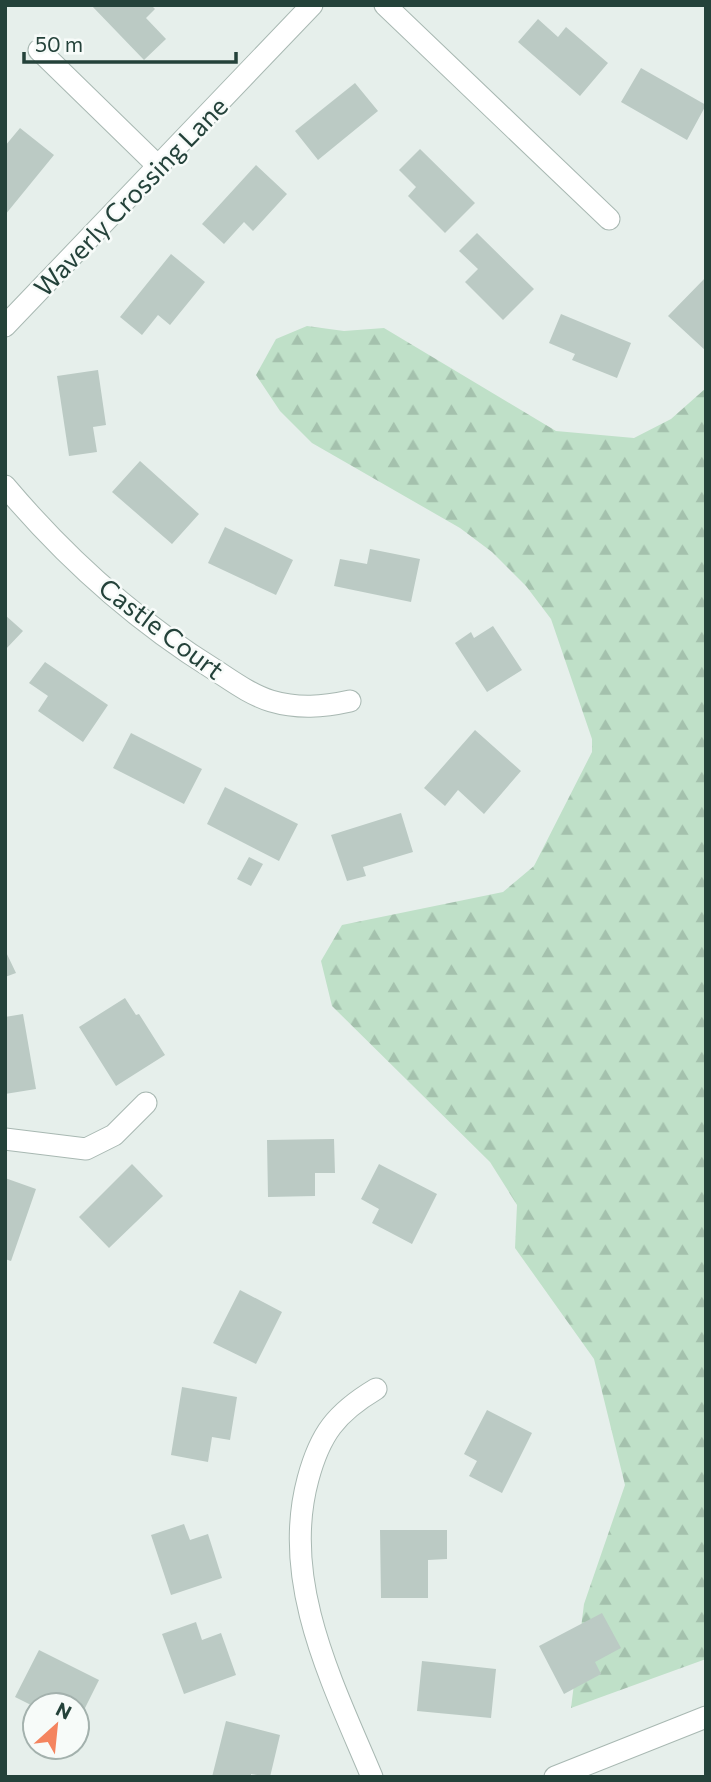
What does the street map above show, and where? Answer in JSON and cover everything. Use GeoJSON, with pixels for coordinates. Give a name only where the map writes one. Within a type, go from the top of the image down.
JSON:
{"type":"FeatureCollection","features":[{"type":"Feature","properties":{"kind":"street","name":"Waverly Crossing Lane"},"geometry":{"type":"LineString","coordinates":[[5,326],[312,5]]}},
{"type":"Feature","properties":{"kind":"street"},"geometry":{"type":"LineString","coordinates":[[385,5],[609,219]]}},
{"type":"Feature","properties":{"kind":"street"},"geometry":{"type":"LineString","coordinates":[[39,50],[159,167]]}},
{"type":"Feature","properties":{"kind":"street","name":"Castle Court"},"geometry":{"type":"LineString","coordinates":[[5,486],[80,565],[134,613],[192,656],[249,692],[270,701],[296,707],[324,707],[350,701]]}},
{"type":"Feature","properties":{"kind":"street"},"geometry":{"type":"LineString","coordinates":[[5,1139],[86,1149],[114,1135],[146,1103]]}},
{"type":"Feature","properties":{"kind":"street"},"geometry":{"type":"LineString","coordinates":[[372,1777],[312,1625],[301,1566],[300,1528],[304,1493],[315,1451],[330,1425],[352,1403],[376,1389]]}},
{"type":"Feature","properties":{"kind":"street"},"geometry":{"type":"LineString","coordinates":[[555,1777],[706,1717]]}},
{"type":"Feature","properties":{"kind":"green space"},"geometry":{"type":"Polygon","coordinates":[[[307,326],[344,331],[384,328],[556,431],[634,438],[671,419],[706,388],[706,1659],[571,1708],[584,1604],[625,1485],[594,1359],[515,1248],[517,1205],[490,1162],[332,1006],[321,961],[342,925],[503,892],[534,866],[592,752],[592,739],[551,619],[526,586],[492,552],[460,528],[312,443],[280,411],[256,375],[276,339],[307,326]]]}},
{"type":"Feature","properties":{"kind":"building"},"geometry":{"type":"Polygon","coordinates":[[[91,5],[151,5],[155,9],[146,18],[166,39],[144,60],[91,5]]]}},
{"type":"Feature","properties":{"kind":"building"},"geometry":{"type":"Polygon","coordinates":[[[538,19],[558,37],[566,27],[608,63],[580,96],[518,42],[538,19]]]}},
{"type":"Feature","properties":{"kind":"building"},"geometry":{"type":"Polygon","coordinates":[[[641,68],[706,105],[687,140],[621,102],[641,68]]]}},
{"type":"Feature","properties":{"kind":"building"},"geometry":{"type":"Polygon","coordinates":[[[355,83],[378,111],[318,160],[295,131],[355,83]]]}},
{"type":"Feature","properties":{"kind":"building"},"geometry":{"type":"Polygon","coordinates":[[[20,128],[54,155],[5,215],[5,146],[20,128]]]}},
{"type":"Feature","properties":{"kind":"building"},"geometry":{"type":"Polygon","coordinates":[[[420,149],[475,203],[445,233],[408,196],[416,187],[399,170],[420,149]]]}},
{"type":"Feature","properties":{"kind":"building"},"geometry":{"type":"Polygon","coordinates":[[[256,165],[287,194],[253,231],[244,222],[224,244],[202,224],[256,165]]]}},
{"type":"Feature","properties":{"kind":"building"},"geometry":{"type":"Polygon","coordinates":[[[477,233],[534,289],[503,320],[465,282],[478,269],[459,251],[477,233]]]}},
{"type":"Feature","properties":{"kind":"building"},"geometry":{"type":"Polygon","coordinates":[[[171,254],[205,282],[170,325],[158,315],[142,335],[120,317],[171,254]]]}},
{"type":"Feature","properties":{"kind":"building"},"geometry":{"type":"Polygon","coordinates":[[[706,277],[706,351],[668,316],[706,277]]]}},
{"type":"Feature","properties":{"kind":"building"},"geometry":{"type":"Polygon","coordinates":[[[561,314],[631,343],[617,378],[572,360],[575,354],[549,343],[561,314]]]}},
{"type":"Feature","properties":{"kind":"building"},"geometry":{"type":"Polygon","coordinates":[[[98,370],[106,425],[93,427],[97,452],[69,456],[57,376],[98,370]]]}},
{"type":"Feature","properties":{"kind":"building"},"geometry":{"type":"Polygon","coordinates":[[[140,461],[199,514],[172,544],[112,492],[140,461]]]}},
{"type":"Feature","properties":{"kind":"building"},"geometry":{"type":"Polygon","coordinates":[[[225,527],[293,560],[276,595],[208,563],[225,527]]]}},
{"type":"Feature","properties":{"kind":"building"},"geometry":{"type":"Polygon","coordinates":[[[370,549],[420,559],[411,602],[334,586],[340,559],[367,564],[370,549]]]}},
{"type":"Feature","properties":{"kind":"building"},"geometry":{"type":"Polygon","coordinates":[[[5,615],[23,631],[5,650],[5,615]]]}},
{"type":"Feature","properties":{"kind":"building"},"geometry":{"type":"Polygon","coordinates":[[[493,626],[522,670],[487,692],[455,643],[471,632],[474,638],[493,626]]]}},
{"type":"Feature","properties":{"kind":"building"},"geometry":{"type":"Polygon","coordinates":[[[45,662],[108,705],[83,742],[38,711],[48,696],[29,683],[45,662]]]}},
{"type":"Feature","properties":{"kind":"building"},"geometry":{"type":"Polygon","coordinates":[[[475,730],[521,771],[484,814],[458,790],[445,806],[424,788],[475,730]]]}},
{"type":"Feature","properties":{"kind":"building"},"geometry":{"type":"Polygon","coordinates":[[[131,733],[202,769],[184,804],[113,768],[131,733]]]}},
{"type":"Feature","properties":{"kind":"building"},"geometry":{"type":"Polygon","coordinates":[[[225,787],[298,824],[279,861],[207,824],[225,787]]]}},
{"type":"Feature","properties":{"kind":"building"},"geometry":{"type":"Polygon","coordinates":[[[401,813],[413,852],[363,867],[366,876],[347,881],[331,835],[401,813]]]}},
{"type":"Feature","properties":{"kind":"building"},"geometry":{"type":"Polygon","coordinates":[[[249,857],[263,864],[251,886],[237,879],[249,857]]]}},
{"type":"Feature","properties":{"kind":"building"},"geometry":{"type":"Polygon","coordinates":[[[5,950],[16,973],[5,977],[5,950]]]}},
{"type":"Feature","properties":{"kind":"building"},"geometry":{"type":"Polygon","coordinates":[[[125,998],[136,1015],[139,1014],[165,1055],[116,1086],[79,1027],[125,998]]]}},
{"type":"Feature","properties":{"kind":"building"},"geometry":{"type":"Polygon","coordinates":[[[23,1014],[36,1089],[5,1094],[5,1017],[23,1014]]]}},
{"type":"Feature","properties":{"kind":"building"},"geometry":{"type":"Polygon","coordinates":[[[334,1139],[335,1173],[315,1173],[315,1196],[268,1197],[267,1140],[334,1139]]]}},
{"type":"Feature","properties":{"kind":"building"},"geometry":{"type":"Polygon","coordinates":[[[132,1164],[163,1196],[109,1248],[79,1217],[132,1164]]]}},
{"type":"Feature","properties":{"kind":"building"},"geometry":{"type":"Polygon","coordinates":[[[379,1164],[437,1194],[412,1244],[372,1223],[379,1209],[361,1199],[379,1164]]]}},
{"type":"Feature","properties":{"kind":"building"},"geometry":{"type":"Polygon","coordinates":[[[5,1178],[36,1189],[11,1261],[5,1259],[5,1178]]]}},
{"type":"Feature","properties":{"kind":"building"},"geometry":{"type":"Polygon","coordinates":[[[240,1290],[282,1312],[256,1364],[213,1343],[240,1290]]]}},
{"type":"Feature","properties":{"kind":"building"},"geometry":{"type":"Polygon","coordinates":[[[182,1387],[237,1397],[230,1440],[212,1437],[208,1462],[171,1455],[182,1387]]]}},
{"type":"Feature","properties":{"kind":"building"},"geometry":{"type":"Polygon","coordinates":[[[487,1410],[532,1433],[502,1493],[469,1476],[477,1461],[464,1454],[487,1410]]]}},
{"type":"Feature","properties":{"kind":"building"},"geometry":{"type":"Polygon","coordinates":[[[184,1524],[190,1540],[208,1534],[222,1578],[171,1595],[151,1535],[184,1524]]]}},
{"type":"Feature","properties":{"kind":"building"},"geometry":{"type":"Polygon","coordinates":[[[380,1530],[447,1530],[447,1559],[428,1560],[428,1598],[381,1598],[380,1530]]]}},
{"type":"Feature","properties":{"kind":"building"},"geometry":{"type":"Polygon","coordinates":[[[602,1613],[621,1648],[595,1662],[601,1674],[564,1694],[539,1646],[602,1613]]]}},
{"type":"Feature","properties":{"kind":"building"},"geometry":{"type":"Polygon","coordinates":[[[196,1622],[202,1640],[221,1633],[236,1675],[184,1694],[162,1634],[196,1622]]]}},
{"type":"Feature","properties":{"kind":"building"},"geometry":{"type":"Polygon","coordinates":[[[39,1650],[99,1680],[91,1696],[91,1691],[21,1691],[21,1700],[15,1697],[39,1650]]]}},
{"type":"Feature","properties":{"kind":"building"},"geometry":{"type":"Polygon","coordinates":[[[422,1661],[496,1669],[491,1718],[417,1711],[422,1661]]]}},
{"type":"Feature","properties":{"kind":"building"},"geometry":{"type":"Polygon","coordinates":[[[226,1721],[280,1735],[270,1777],[251,1774],[251,1777],[212,1777],[226,1721]]]}}]}
